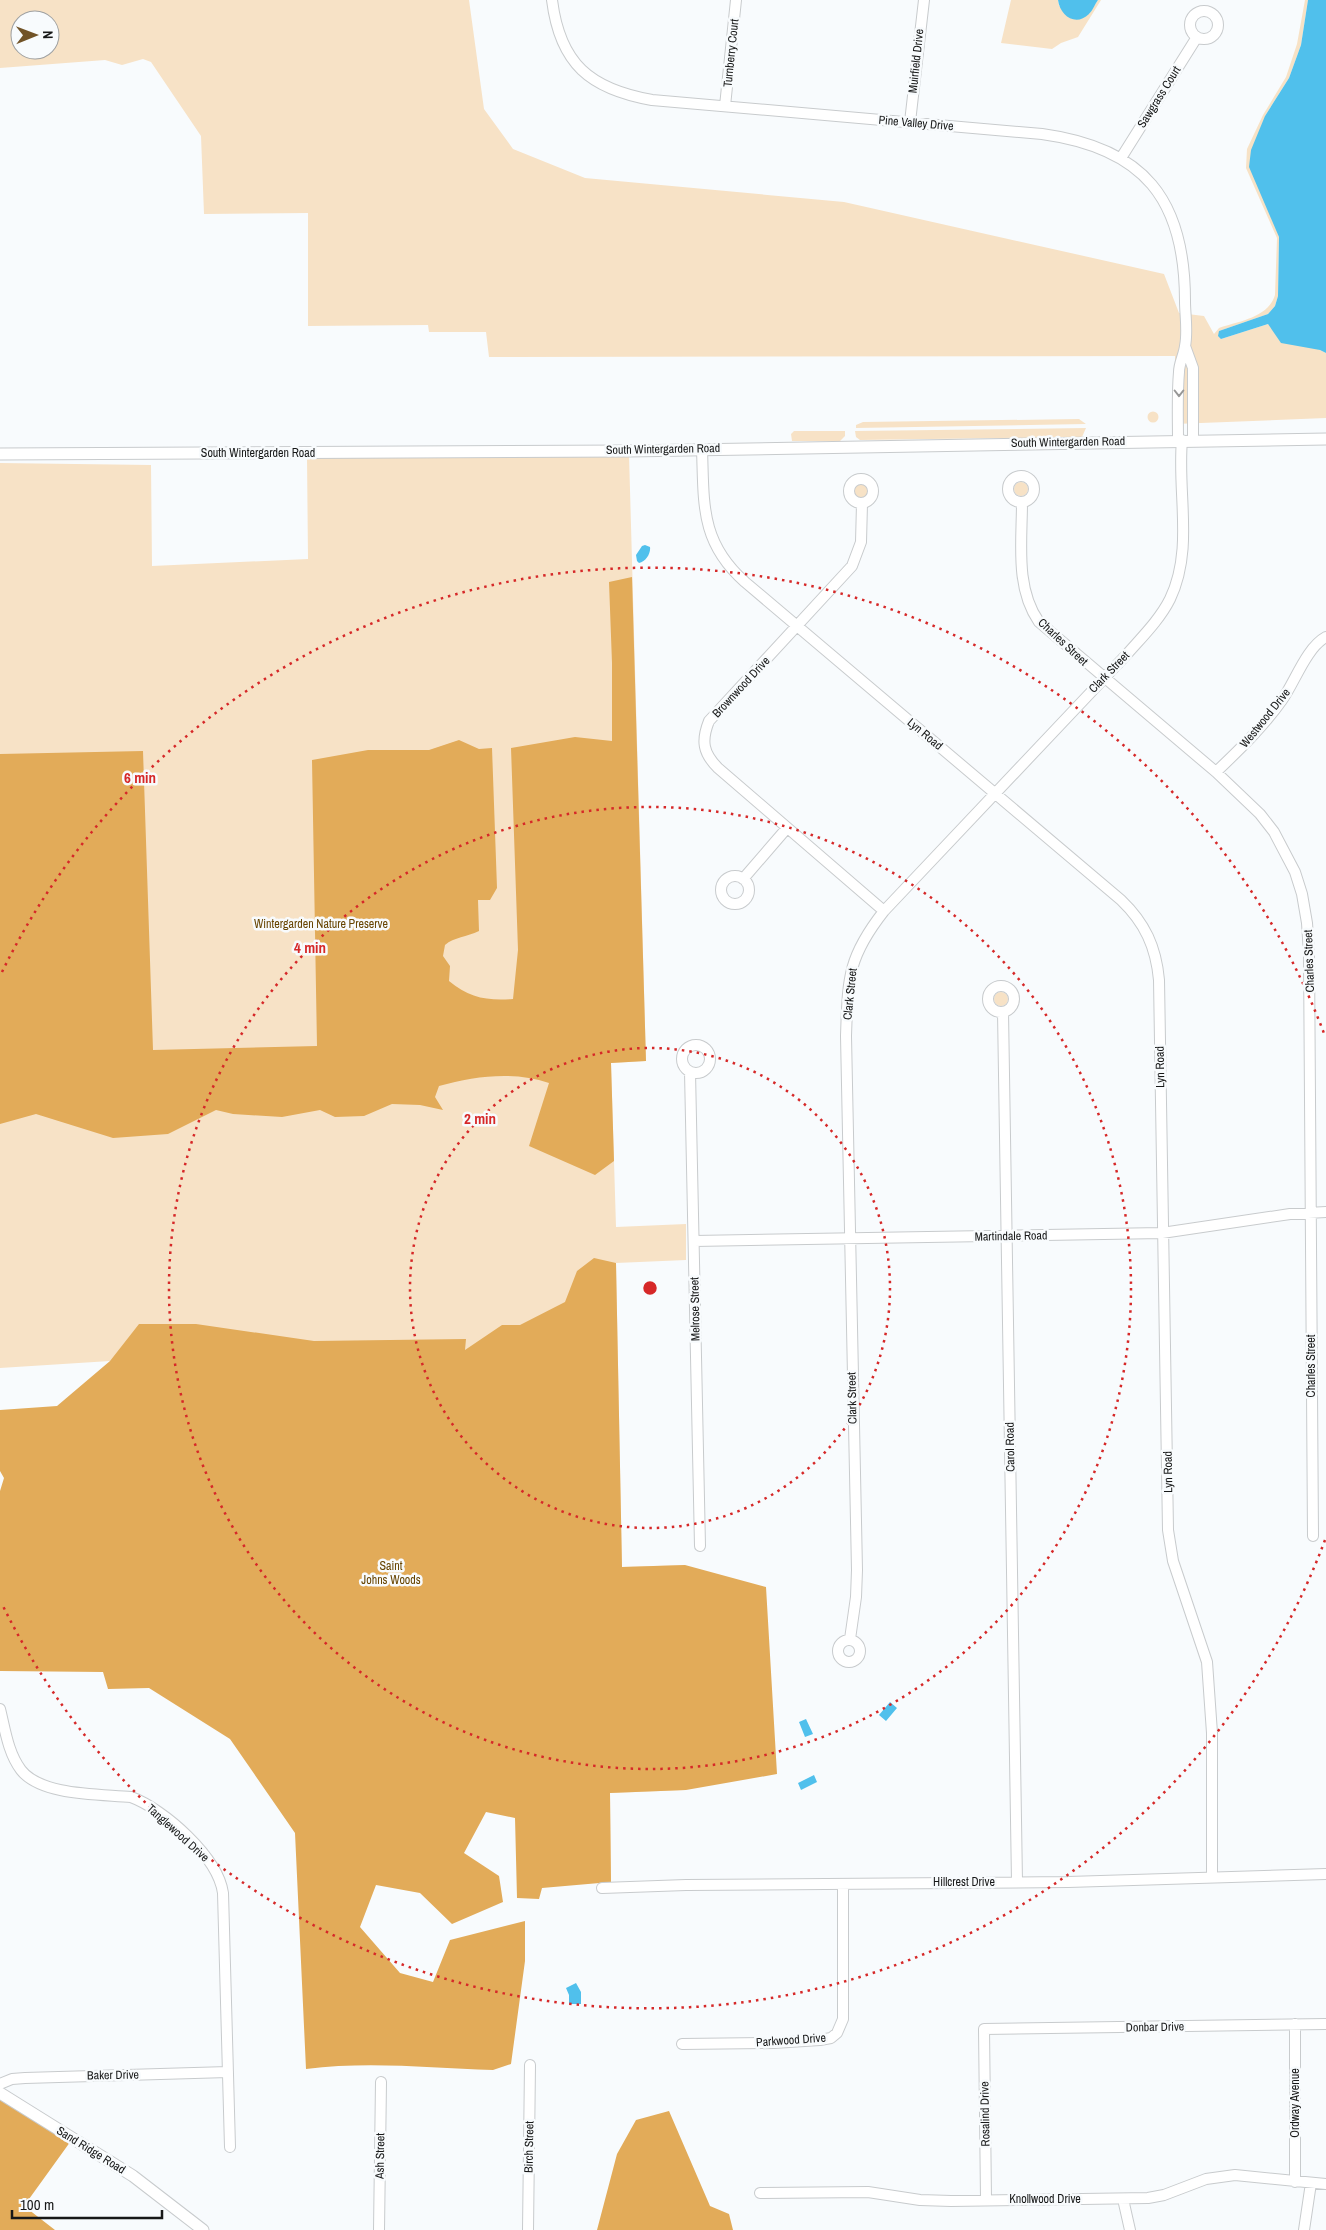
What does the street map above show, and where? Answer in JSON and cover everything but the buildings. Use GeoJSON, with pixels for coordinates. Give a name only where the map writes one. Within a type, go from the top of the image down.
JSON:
{"type":"FeatureCollection","features":[{"type":"Feature","properties":{"kind":"street","name":"Pine Valley Drive"},"geometry":{"type":"LineString","coordinates":[[552,0],[558,29],[570,56],[590,78],[602,86],[630,96],[652,100],[1065,137],[1101,147],[1122,158],[1144,176],[1170,213],[1176,227],[1184,263],[1186,346],[1192,368],[1184,440]]}},
{"type":"Feature","properties":{"kind":"street","name":"Turnberry Court"},"geometry":{"type":"LineString","coordinates":[[725,106],[736,0]]}},
{"type":"Feature","properties":{"kind":"street","name":"Muirfield Drive"},"geometry":{"type":"LineString","coordinates":[[910,122],[924,0]]}},
{"type":"Feature","properties":{"kind":"street","name":"Sawgrass Court"},"geometry":{"type":"LineString","coordinates":[[1122,158],[1197,37]]}},
{"type":"Feature","properties":{"kind":"street","name":"Pine Valley Drive"},"geometry":{"type":"LineString","coordinates":[[1184,440],[1178,370],[1186,346]]}},
{"type":"Feature","properties":{"kind":"street","name":"South Wintergarden Road"},"geometry":{"type":"LineString","coordinates":[[0,454],[702,449],[1326,439]]}},
{"type":"Feature","properties":{"kind":"street","name":"Clark Street"},"geometry":{"type":"LineString","coordinates":[[850,1639],[856,1597],[857,1570],[847,995],[850,974],[859,946],[884,911],[1103,678],[1157,619],[1170,600],[1176,586],[1182,557],[1184,440]]}},
{"type":"Feature","properties":{"kind":"street","name":"Lyn Road"},"geometry":{"type":"LineString","coordinates":[[702,449],[704,508],[709,530],[718,550],[742,579],[1121,900],[1141,922],[1152,943],[1159,980],[1168,1530],[1173,1561],[1207,1662],[1212,1732],[1212,1877]]}},
{"type":"Feature","properties":{"kind":"street","name":"Charles Street"},"geometry":{"type":"LineString","coordinates":[[1022,502],[1022,571],[1024,586],[1031,608],[1049,632],[1245,798],[1274,832],[1295,872],[1302,894],[1307,923],[1309,954],[1312,1213],[1311,1498],[1313,1536]]}},
{"type":"Feature","properties":{"kind":"street","name":"Brownwood Drive"},"geometry":{"type":"LineString","coordinates":[[862,504],[862,536],[856,559],[845,577],[709,721],[704,739],[706,754],[710,761],[884,911]]}},
{"type":"Feature","properties":{"kind":"street","name":"Westwood Drive"},"geometry":{"type":"LineString","coordinates":[[1216,772],[1268,718],[1295,680],[1312,648],[1326,638]]}},
{"type":"Feature","properties":{"kind":"street"},"geometry":{"type":"LineString","coordinates":[[744,879],[787,828]]}},
{"type":"Feature","properties":{"kind":"street","name":"Carol Road"},"geometry":{"type":"LineString","coordinates":[[1003,1012],[1017,1882]]}},
{"type":"Feature","properties":{"kind":"street","name":"Melrose Street"},"geometry":{"type":"LineString","coordinates":[[690,1072],[700,1546]]}},
{"type":"Feature","properties":{"kind":"street","name":"Martindale Road"},"geometry":{"type":"LineString","coordinates":[[694,1241],[1162,1233],[1290,1214],[1326,1212]]}},
{"type":"Feature","properties":{"kind":"street","name":"Tanglewood Drive"},"geometry":{"type":"LineString","coordinates":[[0,1709],[12,1753],[20,1768],[31,1779],[54,1789],[131,1797],[142,1801],[162,1814],[201,1850],[212,1863],[220,1877],[223,1893],[230,2147]]}},
{"type":"Feature","properties":{"kind":"street","name":"Hillcrest Drive"},"geometry":{"type":"LineString","coordinates":[[602,1888],[686,1885],[1017,1882],[1326,1874]]}},
{"type":"Feature","properties":{"kind":"street","name":"Parkwood Drive"},"geometry":{"type":"LineString","coordinates":[[682,2044],[792,2042],[831,2038],[837,2033],[843,2019],[843,1884]]}},
{"type":"Feature","properties":{"kind":"street","name":"Ordway Avenue"},"geometry":{"type":"LineString","coordinates":[[1294,2024],[1295,2182]]}},
{"type":"Feature","properties":{"kind":"street","name":"Donbar Drive"},"geometry":{"type":"LineString","coordinates":[[984,2029],[1326,2024]]}},
{"type":"Feature","properties":{"kind":"street","name":"Rosalind Drive"},"geometry":{"type":"LineString","coordinates":[[984,2029],[986,2199]]}},
{"type":"Feature","properties":{"kind":"street","name":"Birch Street"},"geometry":{"type":"LineString","coordinates":[[528,2230],[530,2065]]}},
{"type":"Feature","properties":{"kind":"street","name":"Baker Drive"},"geometry":{"type":"LineString","coordinates":[[0,2084],[12,2079],[24,2078],[228,2072]]}},
{"type":"Feature","properties":{"kind":"street","name":"Ash Street"},"geometry":{"type":"LineString","coordinates":[[379,2230],[381,2082]]}},
{"type":"Feature","properties":{"kind":"street","name":"Sand Ridge Road"},"geometry":{"type":"LineString","coordinates":[[0,2093],[133,2176],[203,2230]]}},
{"type":"Feature","properties":{"kind":"street","name":"Knollwood Drive"},"geometry":{"type":"LineString","coordinates":[[760,2193],[868,2192],[920,2200],[1123,2199],[1164,2195],[1221,2176],[1326,2184]]}},
{"type":"Feature","properties":{"kind":"street"},"geometry":{"type":"LineString","coordinates":[[1304,2230],[1311,2183]]}},
{"type":"Feature","properties":{"kind":"street"},"geometry":{"type":"LineString","coordinates":[[1123,2199],[1130,2230]]}},
{"type":"Feature","properties":{"kind":"green space"},"geometry":{"type":"Polygon","coordinates":[[[0,0],[469,0],[484,109],[513,149],[585,178],[844,202],[1164,274],[1179,313],[1204,316],[1214,334],[1219,328],[1244,321],[1259,314],[1266,309],[1275,295],[1277,238],[1246,168],[1247,149],[1263,115],[1286,77],[1297,44],[1305,0],[1308,0],[1301,45],[1289,78],[1265,116],[1273,219],[1279,237],[1278,296],[1275,306],[1268,314],[1219,331],[1221,339],[1268,324],[1326,353],[1326,418],[1175,424],[1175,356],[489,357],[486,332],[429,332],[428,325],[308,326],[308,213],[204,214],[201,136],[151,62],[143,59],[122,65],[105,60],[0,68],[0,0]]]}},
{"type":"Feature","properties":{"kind":"green space"},"geometry":{"type":"Polygon","coordinates":[[[1011,0],[1058,0],[1059,6],[1089,14],[1098,0],[1101,0],[1078,37],[1061,43],[1052,49],[1001,43],[1011,0]]]}},
{"type":"Feature","properties":{"kind":"green space"},"geometry":{"type":"Polygon","coordinates":[[[1153,411],[1159,417],[1153,423],[1147,417],[1153,411]]]}},
{"type":"Feature","properties":{"kind":"green space"},"geometry":{"type":"Polygon","coordinates":[[[1079,419],[1086,424],[856,428],[856,425],[863,422],[1079,419]]]}},
{"type":"Feature","properties":{"kind":"green space"},"geometry":{"type":"Polygon","coordinates":[[[1086,428],[1082,437],[860,440],[856,437],[855,431],[1086,428]]]}},
{"type":"Feature","properties":{"kind":"green space"},"geometry":{"type":"Polygon","coordinates":[[[794,431],[845,431],[845,436],[840,441],[792,441],[791,434],[794,431]]]}},
{"type":"Feature","properties":{"kind":"green space","name":"Wintergarden Nature Preserve"},"geometry":{"type":"Polygon","coordinates":[[[629,454],[646,1061],[611,1063],[616,1227],[686,1224],[686,1260],[616,1263],[622,1567],[685,1565],[686,1790],[610,1793],[611,1882],[520,1885],[519,1792],[110,1361],[0,1368],[0,463],[151,465],[152,566],[308,559],[307,457],[629,454]]]}},
{"type":"Feature","properties":{"kind":"green space"},"geometry":{"type":"Polygon","coordinates":[[[1021,482],[1026,484],[1028,489],[1026,494],[1021,496],[1016,494],[1014,489],[1016,484],[1021,482]]]}},
{"type":"Feature","properties":{"kind":"green space"},"geometry":{"type":"Polygon","coordinates":[[[861,484],[866,486],[868,491],[866,496],[861,498],[856,496],[854,491],[856,486],[861,484]]]}},
{"type":"Feature","properties":{"kind":"green space"},"geometry":{"type":"Polygon","coordinates":[[[632,577],[646,1061],[611,1063],[614,1161],[595,1175],[529,1146],[549,1083],[536,1079],[508,1076],[480,1077],[439,1086],[435,1097],[443,1110],[420,1105],[392,1104],[364,1116],[335,1117],[320,1110],[282,1117],[233,1114],[216,1110],[168,1134],[113,1138],[36,1114],[0,1124],[0,754],[143,751],[153,1050],[317,1046],[312,760],[368,750],[429,750],[459,740],[479,749],[492,748],[497,888],[490,900],[478,900],[479,931],[449,942],[445,945],[443,956],[450,966],[449,981],[456,987],[471,995],[487,999],[513,999],[518,950],[511,748],[575,737],[612,741],[609,582],[632,577]]]}},
{"type":"Feature","properties":{"kind":"green space"},"geometry":{"type":"Polygon","coordinates":[[[1001,992],[1006,994],[1008,999],[1006,1004],[1001,1006],[996,1004],[994,999],[996,994],[1001,992]]]}},
{"type":"Feature","properties":{"kind":"green space","name":"Saint Johns Woods"},"geometry":{"type":"Polygon","coordinates":[[[594,1258],[616,1263],[622,1567],[685,1565],[766,1587],[777,1774],[686,1790],[610,1793],[611,1882],[542,1888],[539,1899],[517,1898],[515,1818],[486,1812],[464,1853],[499,1876],[503,1902],[452,1924],[420,1893],[376,1885],[360,1927],[400,1973],[433,1982],[450,1940],[525,1921],[525,1961],[511,2064],[493,2070],[376,2065],[306,2069],[295,1833],[230,1739],[149,1688],[108,1689],[103,1672],[0,1671],[0,1491],[4,1478],[0,1471],[0,1410],[57,1406],[110,1361],[139,1324],[196,1324],[314,1341],[466,1339],[465,1350],[502,1325],[520,1325],[565,1302],[577,1271],[594,1258]]]}},
{"type":"Feature","properties":{"kind":"green space"},"geometry":{"type":"Polygon","coordinates":[[[0,2093],[73,2138],[24,2206],[55,2230],[0,2230],[0,2093]]]}},
{"type":"Feature","properties":{"kind":"green space"},"geometry":{"type":"Polygon","coordinates":[[[669,2111],[710,2206],[729,2214],[733,2230],[597,2230],[617,2154],[636,2120],[669,2111]]]}},
{"type":"Feature","properties":{"kind":"water"},"geometry":{"type":"Polygon","coordinates":[[[1058,0],[1098,0],[1089,14],[1079,20],[1074,20],[1065,15],[1059,6],[1058,0]]]}},
{"type":"Feature","properties":{"kind":"water"},"geometry":{"type":"Polygon","coordinates":[[[1308,0],[1326,0],[1326,353],[1320,350],[1281,343],[1268,324],[1221,339],[1218,336],[1219,331],[1268,314],[1275,306],[1278,296],[1279,237],[1249,167],[1251,150],[1265,116],[1289,78],[1301,45],[1308,0]]]}},
{"type":"Feature","properties":{"kind":"water"},"geometry":{"type":"Polygon","coordinates":[[[642,546],[650,547],[650,552],[646,559],[639,563],[636,555],[642,546]]]}},
{"type":"Feature","properties":{"kind":"water"},"geometry":{"type":"Polygon","coordinates":[[[890,1702],[897,1708],[886,1721],[879,1715],[890,1702]]]}},
{"type":"Feature","properties":{"kind":"water"},"geometry":{"type":"Polygon","coordinates":[[[806,1719],[813,1734],[805,1737],[799,1722],[806,1719]]]}},
{"type":"Feature","properties":{"kind":"water"},"geometry":{"type":"Polygon","coordinates":[[[814,1775],[817,1782],[801,1790],[798,1783],[814,1775]]]}},
{"type":"Feature","properties":{"kind":"water"},"geometry":{"type":"Polygon","coordinates":[[[576,1983],[581,1992],[581,2004],[569,2004],[569,1995],[566,1988],[576,1983]]]}}]}
